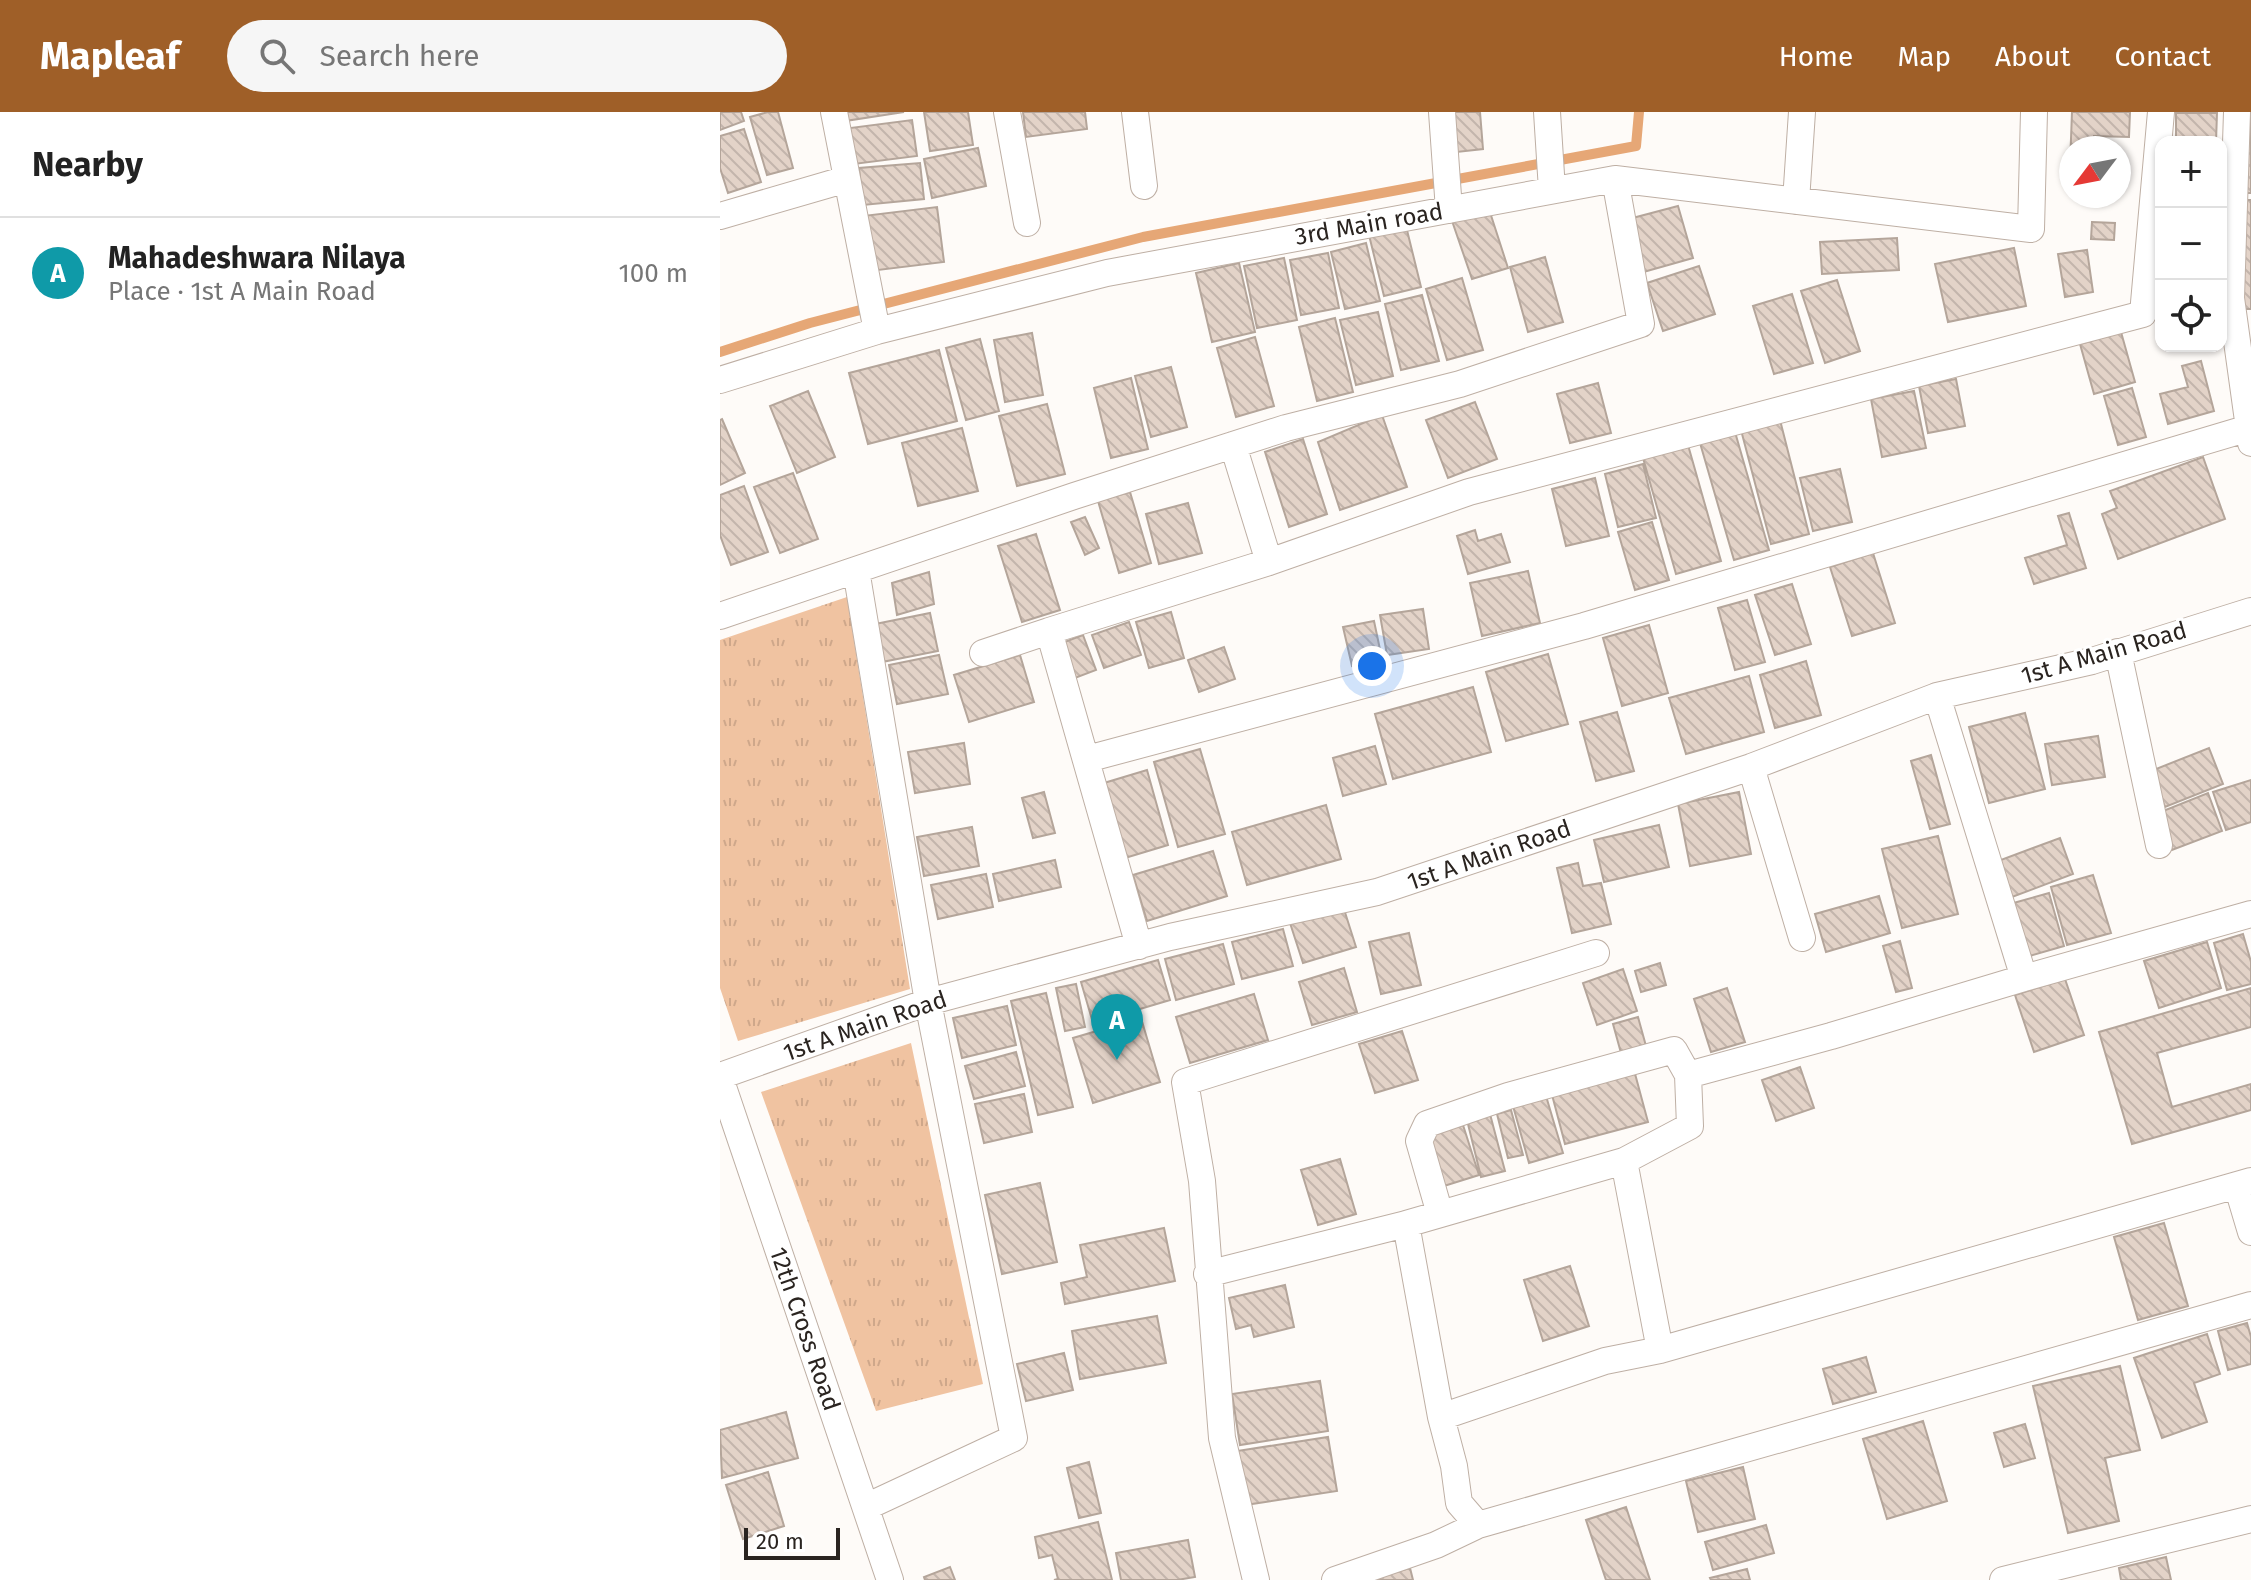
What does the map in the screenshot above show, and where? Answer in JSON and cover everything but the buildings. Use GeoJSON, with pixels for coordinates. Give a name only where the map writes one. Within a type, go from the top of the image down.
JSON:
{"type":"FeatureCollection","features":[{"type":"Feature","properties":{"kind":"street"},"geometry":{"type":"LineString","coordinates":[[834,112],[876,327]]}},
{"type":"Feature","properties":{"kind":"street"},"geometry":{"type":"LineString","coordinates":[[1007,112],[1027,223]]}},
{"type":"Feature","properties":{"kind":"street"},"geometry":{"type":"LineString","coordinates":[[1135,112],[1144,186]]}},
{"type":"Feature","properties":{"kind":"street"},"geometry":{"type":"LineString","coordinates":[[1442,112],[1449,210]]}},
{"type":"Feature","properties":{"kind":"street"},"geometry":{"type":"LineString","coordinates":[[1547,112],[1552,190]]}},
{"type":"Feature","properties":{"kind":"street"},"geometry":{"type":"LineString","coordinates":[[1796,201],[1802,112]]}},
{"type":"Feature","properties":{"kind":"street","name":"3rd Main road"},"geometry":{"type":"LineString","coordinates":[[720,380],[876,327],[1107,273],[1615,179],[2031,229],[2034,112]]}},
{"type":"Feature","properties":{"kind":"street"},"geometry":{"type":"LineString","coordinates":[[983,653],[1269,562],[1469,492],[2143,314],[2161,112]]}},
{"type":"Feature","properties":{"kind":"street"},"geometry":{"type":"LineString","coordinates":[[1087,759],[1584,626],[2250,435],[2231,298],[2237,112]]}},
{"type":"Feature","properties":{"kind":"street"},"geometry":{"type":"LineString","coordinates":[[720,216],[847,179]]}},
{"type":"Feature","properties":{"kind":"street"},"geometry":{"type":"LineString","coordinates":[[720,616],[1286,428],[1460,384],[1641,324],[1615,179]]}},
{"type":"Feature","properties":{"kind":"street"},"geometry":{"type":"LineString","coordinates":[[1233,445],[1269,562]]}},
{"type":"Feature","properties":{"kind":"street"},"geometry":{"type":"LineString","coordinates":[[856,570],[928,1002],[1014,1438],[866,1507]]}},
{"type":"Feature","properties":{"kind":"street","name":"1st A Main Road"},"geometry":{"type":"LineString","coordinates":[[720,1077],[928,1002],[1170,937],[1377,892],[1751,767],[1937,696],[2092,661],[2251,611]]}},
{"type":"Feature","properties":{"kind":"street"},"geometry":{"type":"LineString","coordinates":[[1049,631],[1139,946]]}},
{"type":"Feature","properties":{"kind":"street"},"geometry":{"type":"LineString","coordinates":[[2118,652],[2159,845]]}},
{"type":"Feature","properties":{"kind":"street"},"geometry":{"type":"LineString","coordinates":[[1937,696],[2024,978]]}},
{"type":"Feature","properties":{"kind":"street"},"geometry":{"type":"LineString","coordinates":[[1751,767],[1802,938]]}},
{"type":"Feature","properties":{"kind":"street"},"geometry":{"type":"LineString","coordinates":[[1688,1075],[2251,914]]}},
{"type":"Feature","properties":{"kind":"street"},"geometry":{"type":"LineString","coordinates":[[1256,1580],[1222,1438],[1202,1181],[1185,1082],[1596,953]]}},
{"type":"Feature","properties":{"kind":"street"},"geometry":{"type":"LineString","coordinates":[[1207,1274],[1406,1224],[1624,1161],[1690,1126],[1688,1075],[1674,1050],[1508,1096],[1427,1124],[1419,1141],[1440,1214]]}},
{"type":"Feature","properties":{"kind":"street","name":"12th Cross Road"},"geometry":{"type":"LineString","coordinates":[[720,1077],[890,1580]]}},
{"type":"Feature","properties":{"kind":"street"},"geometry":{"type":"LineString","coordinates":[[1624,1161],[1660,1350]]}},
{"type":"Feature","properties":{"kind":"street"},"geometry":{"type":"LineString","coordinates":[[1441,1417],[1605,1361],[1660,1350],[2244,1183],[2251,1232]]}},
{"type":"Feature","properties":{"kind":"street"},"geometry":{"type":"LineString","coordinates":[[1406,1224],[1459,1503],[1478,1525]]}},
{"type":"Feature","properties":{"kind":"street"},"geometry":{"type":"LineString","coordinates":[[1335,1580],[1436,1545],[1478,1525],[2251,1305]]}},
{"type":"Feature","properties":{"kind":"street"},"geometry":{"type":"LineString","coordinates":[[2003,1580],[2251,1519]]}},
{"type":"Feature","properties":{"kind":"green space"},"geometry":{"type":"Polygon","coordinates":[[[847,597],[910,989],[738,1041],[720,988],[720,640],[847,597]]]}},
{"type":"Feature","properties":{"kind":"green space"},"geometry":{"type":"Polygon","coordinates":[[[911,1043],[983,1384],[876,1411],[761,1092],[911,1043]]]}},
{"type":"Feature","properties":{"kind":"waterway"},"geometry":{"type":"LineString","coordinates":[[720,352],[810,323],[1143,237],[1636,146],[1639,112]]}},
{"type":"Feature","properties":{"kind":"place","name":"Mahadeshwara Nilaya"},"geometry":{"type":"Point","coordinates":[1117,1060]}}]}
